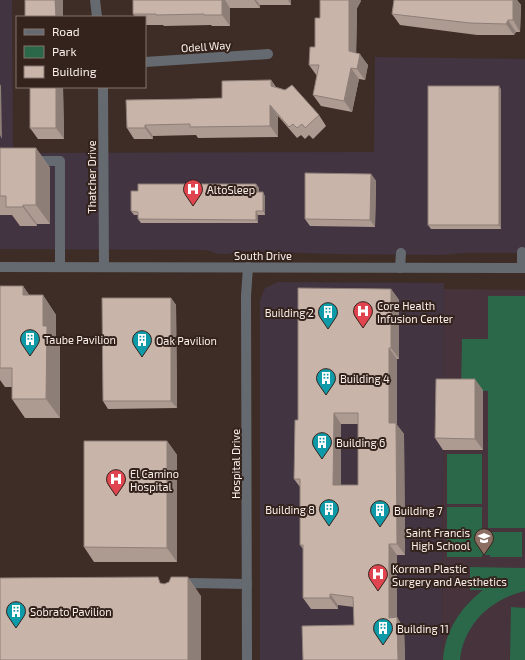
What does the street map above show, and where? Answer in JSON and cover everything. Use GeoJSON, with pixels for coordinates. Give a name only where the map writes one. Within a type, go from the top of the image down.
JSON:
{"type":"FeatureCollection","features":[{"type":"Feature","properties":{"kind":"street"},"geometry":{"type":"LineString","coordinates":[[95,0],[97,16]]}},
{"type":"Feature","properties":{"kind":"street","name":"Odell Way"},"geometry":{"type":"LineString","coordinates":[[146,62],[268,54]]}},
{"type":"Feature","properties":{"kind":"street","name":"Thatcher Drive"},"geometry":{"type":"LineString","coordinates":[[103,88],[104,267]]}},
{"type":"Feature","properties":{"kind":"street"},"geometry":{"type":"LineString","coordinates":[[22,161],[60,161],[60,267]]}},
{"type":"Feature","properties":{"kind":"street"},"geometry":{"type":"LineString","coordinates":[[522,252],[523,268]]}},
{"type":"Feature","properties":{"kind":"street"},"geometry":{"type":"LineString","coordinates":[[400,268],[401,253]]}},
{"type":"Feature","properties":{"kind":"street","name":"South Drive"},"geometry":{"type":"LineString","coordinates":[[0,267],[523,268]]}},
{"type":"Feature","properties":{"kind":"street","name":"Hospital Drive"},"geometry":{"type":"LineString","coordinates":[[247,660],[246,296],[248,267]]}},
{"type":"Feature","properties":{"kind":"street"},"geometry":{"type":"LineString","coordinates":[[176,596],[178,586],[181,584],[247,584]]}},
{"type":"Feature","properties":{"kind":"shaded area"},"geometry":{"type":"Polygon","coordinates":[[[0,0],[12,0],[13,153],[374,152],[375,57],[525,59],[525,253],[463,253],[443,255],[240,251],[229,254],[218,254],[207,250],[0,249],[0,0]]]}},
{"type":"Feature","properties":{"kind":"shaded area"},"geometry":{"type":"Polygon","coordinates":[[[278,282],[444,283],[442,660],[260,660],[260,300],[265,288],[278,282]]]}},
{"type":"Feature","properties":{"kind":"shaded area","name":"Saint Francis High School"},"geometry":{"type":"Polygon","coordinates":[[[444,289],[525,290],[525,660],[442,660],[444,289]]]}},
{"type":"Feature","properties":{"kind":"green space"},"geometry":{"type":"Polygon","coordinates":[[[488,296],[525,296],[525,528],[488,528],[488,391],[461,390],[462,339],[488,339],[488,296]]]}},
{"type":"Feature","properties":{"kind":"green space"},"geometry":{"type":"Polygon","coordinates":[[[447,454],[482,454],[482,504],[447,504],[447,454]]]}},
{"type":"Feature","properties":{"kind":"green space"},"geometry":{"type":"Polygon","coordinates":[[[447,507],[482,507],[482,534],[490,534],[490,532],[522,532],[522,557],[490,557],[490,555],[482,555],[482,557],[447,557],[447,507]]]}},
{"type":"Feature","properties":{"kind":"green space"},"geometry":{"type":"Polygon","coordinates":[[[470,567],[525,568],[525,591],[501,600],[481,615],[473,624],[467,635],[460,660],[443,660],[447,639],[455,621],[467,604],[483,590],[470,590],[470,567]]]}},
{"type":"Feature","properties":{"kind":"green space"},"geometry":{"type":"Polygon","coordinates":[[[511,607],[525,608],[525,660],[510,660],[511,607]]]}},
{"type":"Feature","properties":{"kind":"building"},"geometry":{"type":"Polygon","coordinates":[[[25,0],[55,0],[56,16],[25,16],[25,0]]]}},
{"type":"Feature","properties":{"kind":"building"},"geometry":{"type":"Polygon","coordinates":[[[133,0],[222,0],[222,15],[133,14],[133,0]]]}},
{"type":"Feature","properties":{"kind":"building"},"geometry":{"type":"Polygon","coordinates":[[[320,0],[349,0],[349,51],[360,54],[357,69],[351,68],[344,101],[313,95],[319,65],[309,65],[310,47],[315,47],[315,18],[320,18],[320,0]]]}},
{"type":"Feature","properties":{"kind":"building"},"geometry":{"type":"Polygon","coordinates":[[[394,0],[513,0],[513,20],[508,20],[506,24],[470,23],[392,14],[394,0]]]}},
{"type":"Feature","properties":{"kind":"building"},"geometry":{"type":"Polygon","coordinates":[[[271,80],[271,86],[285,90],[292,85],[319,115],[305,128],[302,124],[297,128],[293,124],[289,127],[270,105],[270,126],[190,127],[190,124],[145,125],[145,128],[127,128],[126,100],[222,98],[222,81],[271,80]]]}},
{"type":"Feature","properties":{"kind":"building"},"geometry":{"type":"Polygon","coordinates":[[[428,86],[499,86],[499,225],[428,225],[428,86]]]}},
{"type":"Feature","properties":{"kind":"building"},"geometry":{"type":"Polygon","coordinates":[[[30,88],[56,88],[56,128],[30,128],[30,88]]]}},
{"type":"Feature","properties":{"kind":"building"},"geometry":{"type":"Polygon","coordinates":[[[0,148],[36,148],[36,205],[6,207],[6,196],[0,196],[0,148]]]}},
{"type":"Feature","properties":{"kind":"building"},"geometry":{"type":"Polygon","coordinates":[[[305,173],[371,174],[370,220],[305,219],[305,173]]]}},
{"type":"Feature","properties":{"kind":"building"},"geometry":{"type":"Polygon","coordinates":[[[138,184],[256,184],[256,192],[263,192],[263,211],[256,211],[256,220],[138,219],[138,212],[131,211],[131,191],[138,191],[138,184]]]}},
{"type":"Feature","properties":{"kind":"building","name":"Taube Pavilion"},"geometry":{"type":"Polygon","coordinates":[[[0,286],[23,286],[23,295],[43,295],[43,326],[47,326],[46,399],[12,399],[12,368],[0,368],[0,286]]]}},
{"type":"Feature","properties":{"kind":"building"},"geometry":{"type":"Polygon","coordinates":[[[298,288],[391,289],[389,423],[396,423],[397,544],[389,544],[389,618],[397,617],[398,660],[303,660],[302,626],[354,625],[353,597],[330,594],[330,598],[303,598],[303,545],[300,545],[300,479],[294,479],[295,420],[298,420],[298,288]],[[334,413],[333,485],[358,485],[358,413],[334,413]]]}},
{"type":"Feature","properties":{"kind":"building","name":"Oak Pavilion"},"geometry":{"type":"Polygon","coordinates":[[[102,298],[171,298],[171,401],[103,401],[102,298]]]}},
{"type":"Feature","properties":{"kind":"building"},"geometry":{"type":"Polygon","coordinates":[[[436,379],[475,379],[475,439],[435,438],[436,379]]]}},
{"type":"Feature","properties":{"kind":"building"},"geometry":{"type":"Polygon","coordinates":[[[84,441],[167,441],[167,548],[84,547],[84,441]]]}},
{"type":"Feature","properties":{"kind":"building"},"geometry":{"type":"Polygon","coordinates":[[[158,577],[160,583],[164,584],[169,582],[171,577],[188,577],[188,660],[0,660],[0,578],[158,577]]]}},
{"type":"Feature","properties":{"kind":"place","name":"AltoSleep"},"geometry":{"type":"Point","coordinates":[193,206]}},
{"type":"Feature","properties":{"kind":"place","name":"Core Health Infusion Center"},"geometry":{"type":"Point","coordinates":[363,328]}},
{"type":"Feature","properties":{"kind":"place","name":"Building 2"},"geometry":{"type":"Point","coordinates":[328,329]}},
{"type":"Feature","properties":{"kind":"place","name":"Taube Pavilion"},"geometry":{"type":"Point","coordinates":[30,356]}},
{"type":"Feature","properties":{"kind":"place","name":"Oak Pavilion"},"geometry":{"type":"Point","coordinates":[142,357]}},
{"type":"Feature","properties":{"kind":"place","name":"Building 4"},"geometry":{"type":"Point","coordinates":[326,395]}},
{"type":"Feature","properties":{"kind":"place","name":"Building 6"},"geometry":{"type":"Point","coordinates":[322,459]}},
{"type":"Feature","properties":{"kind":"place","name":"El Camino Hospital"},"geometry":{"type":"Point","coordinates":[116,496]}},
{"type":"Feature","properties":{"kind":"place","name":"Building 8"},"geometry":{"type":"Point","coordinates":[329,526]}},
{"type":"Feature","properties":{"kind":"place","name":"Building 7"},"geometry":{"type":"Point","coordinates":[380,527]}},
{"type":"Feature","properties":{"kind":"place","name":"Saint Francis High School"},"geometry":{"type":"Point","coordinates":[484,555]}},
{"type":"Feature","properties":{"kind":"place","name":"Korman Plastic Surgery and Aesthetics"},"geometry":{"type":"Point","coordinates":[378,591]}},
{"type":"Feature","properties":{"kind":"place","name":"Sobrato Pavilion"},"geometry":{"type":"Point","coordinates":[16,628]}},
{"type":"Feature","properties":{"kind":"place","name":"Building 11"},"geometry":{"type":"Point","coordinates":[383,645]}}]}
